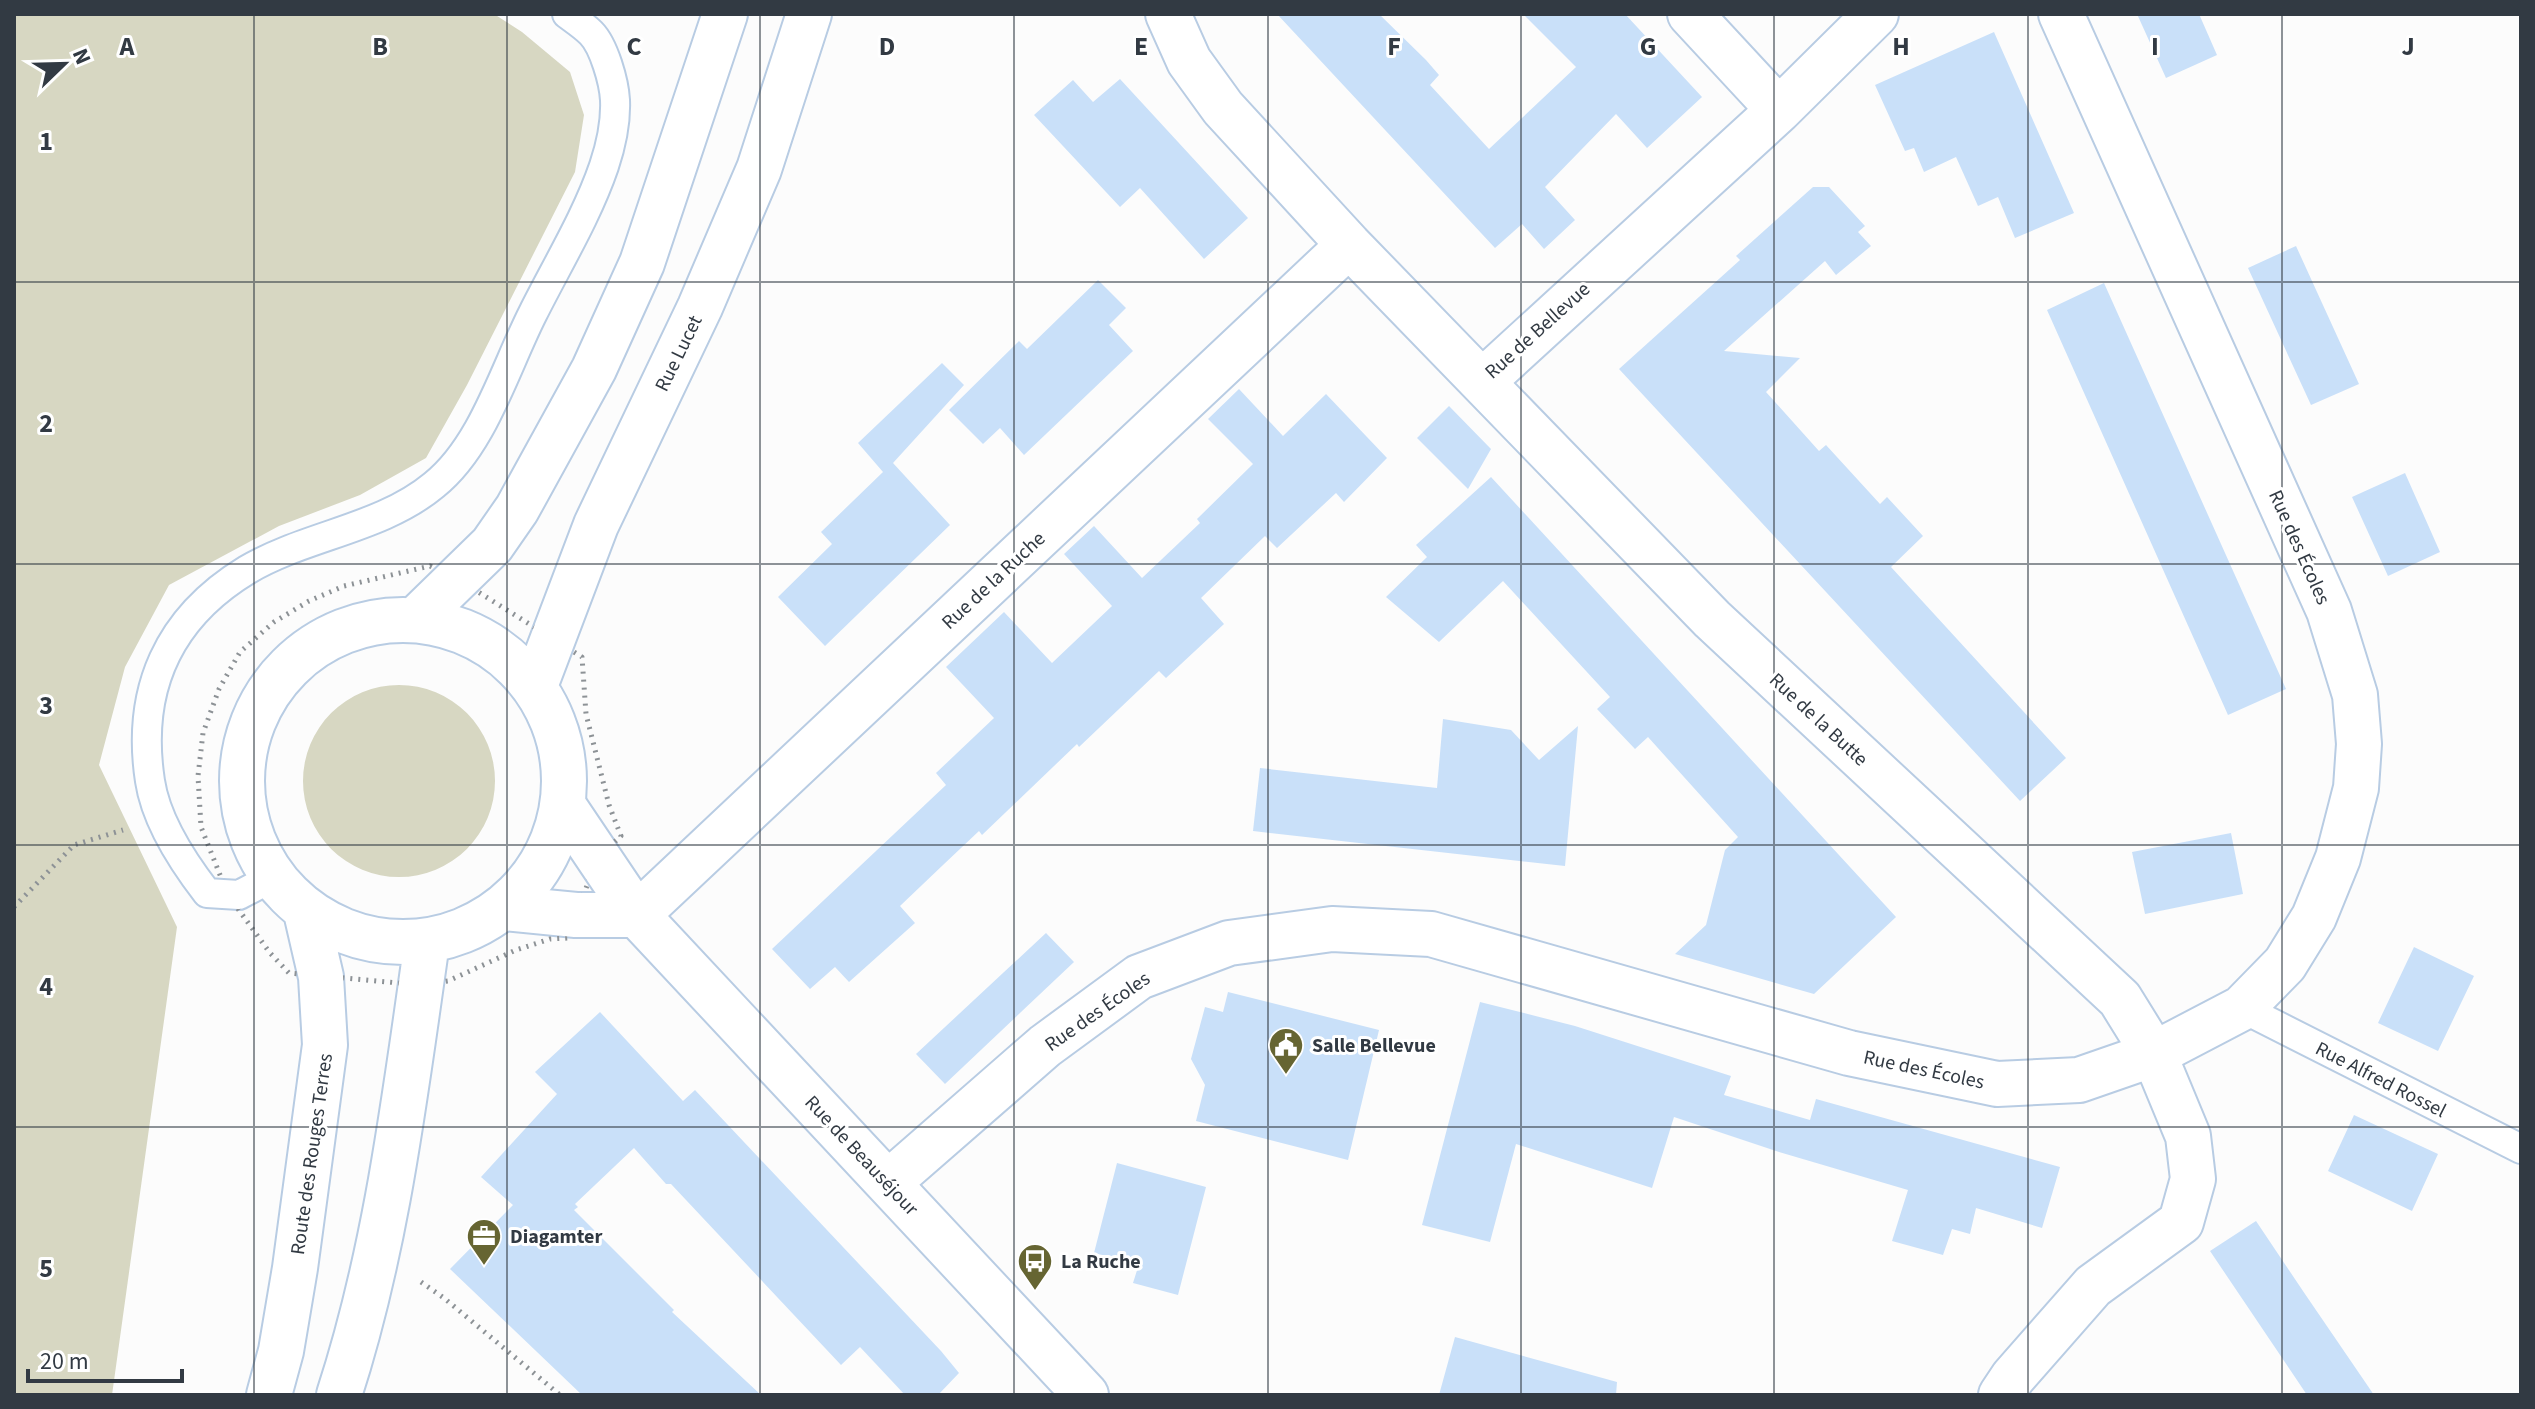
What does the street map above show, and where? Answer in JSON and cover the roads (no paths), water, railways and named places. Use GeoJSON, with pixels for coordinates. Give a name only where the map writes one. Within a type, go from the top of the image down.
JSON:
{"type":"FeatureCollection","features":[{"type":"Feature","properties":{"kind":"street"},"geometry":{"type":"LineString","coordinates":[[416,619],[492,545],[517,509],[594,369],[642,263],[725,14]]}},
{"type":"Feature","properties":{"kind":"street","name":"Rue Lucet"},"geometry":{"type":"LineString","coordinates":[[535,686],[596,525],[700,307],[759,169],[809,14]]}},
{"type":"Feature","properties":{"kind":"street","name":"Rue de Bellevue"},"geometry":{"type":"LineString","coordinates":[[1168,14],[1189,61],[1223,108],[1349,245],[1482,382],[1779,110],[1876,14]]}},
{"type":"Feature","properties":{"kind":"street"},"geometry":{"type":"LineString","coordinates":[[1690,14],[1779,110]]}},
{"type":"Feature","properties":{"kind":"street","name":"Rue des Écoles"},"geometry":{"type":"LineString","coordinates":[[888,1183],[1045,1046],[1139,977],[1229,943],[1332,929],[1431,934],[1849,1053],[1997,1084],[2079,1080],[2154,1054],[2242,1008],[2285,964],[2314,917],[2338,858],[2356,788],[2359,744],[2355,695],[2329,611],[2061,14]]}},
{"type":"Feature","properties":{"kind":"street","name":"Rue de la Ruche"},"geometry":{"type":"LineString","coordinates":[[637,915],[1349,245]]}},
{"type":"Feature","properties":{"kind":"street","name":"Rue de la Butte"},"geometry":{"type":"LineString","coordinates":[[1482,382],[1712,619],[2120,999],[2154,1054],[2188,1136],[2193,1179],[2181,1222],[2093,1286],[2013,1377],[2001,1395]]}},
{"type":"Feature","properties":{"kind":"street"},"geometry":{"type":"LineString","coordinates":[[416,619],[462,629],[502,652],[535,686],[555,723],[564,763],[563,805],[553,844],[533,879],[505,908],[468,930],[427,942],[384,943],[344,932],[306,912],[273,877],[248,830],[241,778],[250,725],[276,680],[315,644],[364,623],[416,619]]}},
{"type":"Feature","properties":{"kind":"street","name":"Rue de Beauséjour"},"geometry":{"type":"LineString","coordinates":[[563,805],[637,915],[1086,1395]]}},
{"type":"Feature","properties":{"kind":"street"},"geometry":{"type":"LineString","coordinates":[[505,908],[576,915],[637,915]]}},
{"type":"Feature","properties":{"kind":"street","name":"Route des Rouges Terres"},"geometry":{"type":"LineString","coordinates":[[269,1395],[281,1351],[295,1268],[325,1045],[321,977],[306,912]]}},
{"type":"Feature","properties":{"kind":"street"},"geometry":{"type":"LineString","coordinates":[[339,1395],[353,1353],[393,1180],[427,942]]}},
{"type":"Feature","properties":{"kind":"lane"},"geometry":{"type":"LineString","coordinates":[[273,877],[239,895],[207,893],[183,859],[162,819],[150,783],[147,734],[159,665],[193,613],[220,589],[248,570],[308,541],[363,523],[403,505],[434,485],[461,457],[482,423],[587,205],[603,169],[612,138],[615,99],[607,63],[593,35],[567,14]]}},
{"type":"Feature","properties":{"kind":"lane","name":"Rue Alfred Rossel"},"geometry":{"type":"LineString","coordinates":[[2242,1008],[2521,1149]]}},
{"type":"Feature","properties":{"kind":"place","name":"Salle Bellevue"},"geometry":{"type":"Point","coordinates":[1286,1076]}},
{"type":"Feature","properties":{"kind":"place","name":"Diagamter"},"geometry":{"type":"Point","coordinates":[484,1267]}},
{"type":"Feature","properties":{"kind":"place","name":"La Ruche"},"geometry":{"type":"Point","coordinates":[1035,1292]}}]}
